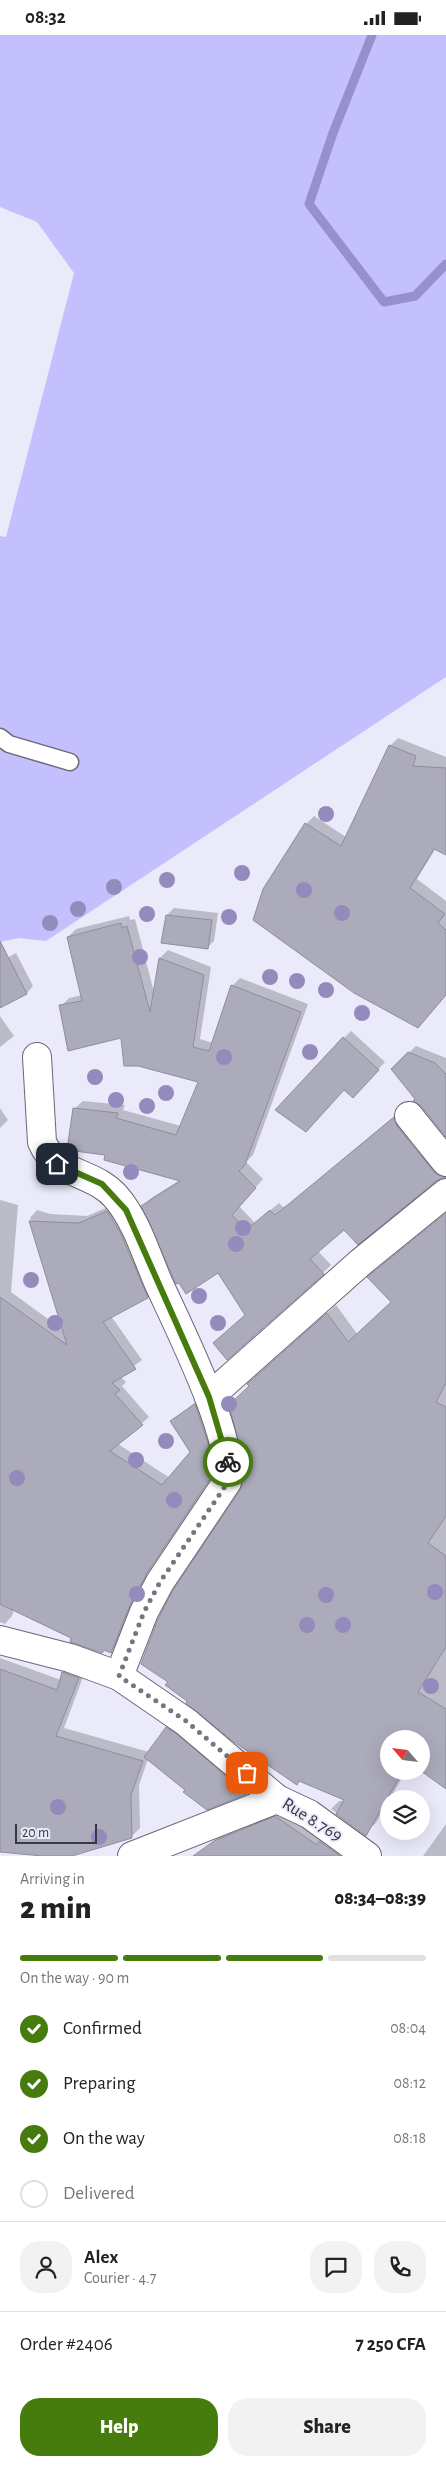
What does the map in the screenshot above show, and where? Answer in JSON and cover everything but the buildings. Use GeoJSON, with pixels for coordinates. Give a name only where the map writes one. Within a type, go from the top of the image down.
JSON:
{"type":"FeatureCollection","features":[{"type":"Feature","properties":{"kind":"street"},"geometry":{"type":"LineString","coordinates":[[37,1057],[42,1142],[47,1154],[57,1164],[102,1184],[126,1210],[209,1397],[228,1463],[228,1482],[160,1582],[144,1612],[119,1676]]}},
{"type":"Feature","properties":{"kind":"street"},"geometry":{"type":"LineString","coordinates":[[409,1116],[446,1162]]}},
{"type":"Feature","properties":{"kind":"street"},"geometry":{"type":"LineString","coordinates":[[209,1397],[361,1262],[446,1193]]}},
{"type":"Feature","properties":{"kind":"street","name":"Rue 8.769"},"geometry":{"type":"LineString","coordinates":[[0,1639],[70,1658],[119,1676],[186,1721],[277,1799],[308,1814],[367,1856]]}},
{"type":"Feature","properties":{"kind":"street"},"geometry":{"type":"LineString","coordinates":[[132,1856],[277,1799]]}},
{"type":"Feature","properties":{"kind":"lane"},"geometry":{"type":"LineString","coordinates":[[0,737],[10,744],[70,762]]}},
{"type":"Feature","properties":{"kind":"shaded area"},"geometry":{"type":"Polygon","coordinates":[[[0,35],[446,35],[446,677],[46,941],[19,938],[0,942],[0,536],[6,537],[74,273],[37,222],[0,207],[0,35]]]}},
{"type":"Feature","properties":{"kind":"waterway"},"geometry":{"type":"LineString","coordinates":[[372,35],[333,133],[309,204],[384,302],[415,296],[446,264]]}},
{"type":"Feature","properties":{"kind":"way so far"},"geometry":{"type":"LineString","coordinates":[[228,1462],[230,1472],[228,1482],[160,1582],[144,1612],[119,1676],[186,1721],[247,1773]]}},
{"type":"Feature","properties":{"kind":"route"},"geometry":{"type":"LineString","coordinates":[[57,1164],[102,1184],[116,1196],[126,1210],[209,1397],[228,1462]]}}]}
